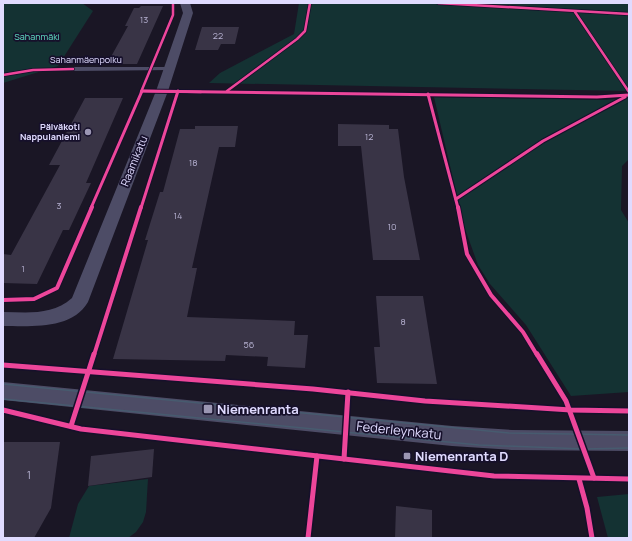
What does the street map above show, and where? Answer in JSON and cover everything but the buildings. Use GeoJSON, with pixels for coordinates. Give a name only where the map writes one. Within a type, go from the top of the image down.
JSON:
{"type":"FeatureCollection","features":[{"type":"Feature","properties":{"kind":"street","name":"Raamikatu"},"geometry":{"type":"LineString","coordinates":[[3,319],[43,318],[66,314],[78,302],[162,91],[188,14],[185,3]]}},
{"type":"Feature","properties":{"kind":"street","name":"Federleynkatu"},"geometry":{"type":"LineString","coordinates":[[3,391],[452,436],[512,440],[629,441]]}},
{"type":"Feature","properties":{"kind":"lane","name":"Sahanmäenpolku"},"geometry":{"type":"LineString","coordinates":[[73,69],[169,69]]}},
{"type":"Feature","properties":{"kind":"green space","name":"Sahanmäki"},"geometry":{"type":"Polygon","coordinates":[[[3,3],[82,3],[93,11],[58,66],[3,83],[3,3]]]}},
{"type":"Feature","properties":{"kind":"green space"},"geometry":{"type":"Polygon","coordinates":[[[299,3],[629,3],[629,91],[209,83],[220,73],[294,34],[299,3]]]}},
{"type":"Feature","properties":{"kind":"green space"},"geometry":{"type":"Polygon","coordinates":[[[434,97],[606,100],[629,98],[629,159],[622,166],[621,210],[629,223],[629,392],[571,396],[526,325],[490,284],[478,265],[464,226],[434,97]]]}},
{"type":"Feature","properties":{"kind":"green space"},"geometry":{"type":"Polygon","coordinates":[[[148,479],[146,512],[143,522],[136,532],[128,538],[69,538],[78,504],[89,486],[148,479]]]}},
{"type":"Feature","properties":{"kind":"green space"},"geometry":{"type":"Polygon","coordinates":[[[629,494],[629,538],[608,538],[597,497],[629,494]]]}},
{"type":"Feature","properties":{"kind":"tram line"},"geometry":{"type":"LineString","coordinates":[[3,384],[509,433],[629,435]]}},
{"type":"Feature","properties":{"kind":"tram line"},"geometry":{"type":"LineString","coordinates":[[3,399],[479,445],[584,449],[629,448]]}},
{"type":"Feature","properties":{"kind":"cycle path"},"geometry":{"type":"LineString","coordinates":[[3,300],[34,299],[57,288],[173,15],[173,3]]}},
{"type":"Feature","properties":{"kind":"cycle path"},"geometry":{"type":"LineString","coordinates":[[227,91],[297,39],[305,31],[310,3]]}},
{"type":"Feature","properties":{"kind":"cycle path"},"geometry":{"type":"LineString","coordinates":[[438,3],[629,14]]}},
{"type":"Feature","properties":{"kind":"cycle path"},"geometry":{"type":"LineString","coordinates":[[575,12],[629,92]]}},
{"type":"Feature","properties":{"kind":"cycle path"},"geometry":{"type":"LineString","coordinates":[[3,75],[33,70],[73,69]]}},
{"type":"Feature","properties":{"kind":"cycle path"},"geometry":{"type":"LineString","coordinates":[[142,91],[597,97],[629,95]]}},
{"type":"Feature","properties":{"kind":"cycle path"},"geometry":{"type":"LineString","coordinates":[[71,426],[178,91]]}},
{"type":"Feature","properties":{"kind":"cycle path"},"geometry":{"type":"LineString","coordinates":[[428,94],[456,199],[467,254],[491,295],[523,332],[566,401],[594,478]]}},
{"type":"Feature","properties":{"kind":"cycle path"},"geometry":{"type":"LineString","coordinates":[[456,199],[543,141],[625,97]]}},
{"type":"Feature","properties":{"kind":"cycle path"},"geometry":{"type":"LineString","coordinates":[[3,365],[313,389],[425,401],[571,410],[629,411]]}},
{"type":"Feature","properties":{"kind":"cycle path"},"geometry":{"type":"LineString","coordinates":[[344,459],[348,392]]}},
{"type":"Feature","properties":{"kind":"cycle path"},"geometry":{"type":"LineString","coordinates":[[3,410],[81,429],[494,476],[629,479]]}},
{"type":"Feature","properties":{"kind":"cycle path"},"geometry":{"type":"LineString","coordinates":[[308,538],[317,456]]}},
{"type":"Feature","properties":{"kind":"cycle path"},"geometry":{"type":"LineString","coordinates":[[579,479],[587,508],[592,538]]}},
{"type":"Feature","properties":{"kind":"place","name":"Päiväkoti Nappulaniemi"},"geometry":{"type":"Point","coordinates":[88,132]}},
{"type":"Feature","properties":{"kind":"place","name":"Niemenranta"},"geometry":{"type":"Point","coordinates":[208,409]}},
{"type":"Feature","properties":{"kind":"place","name":"Niemenranta D"},"geometry":{"type":"Point","coordinates":[407,456]}}]}
